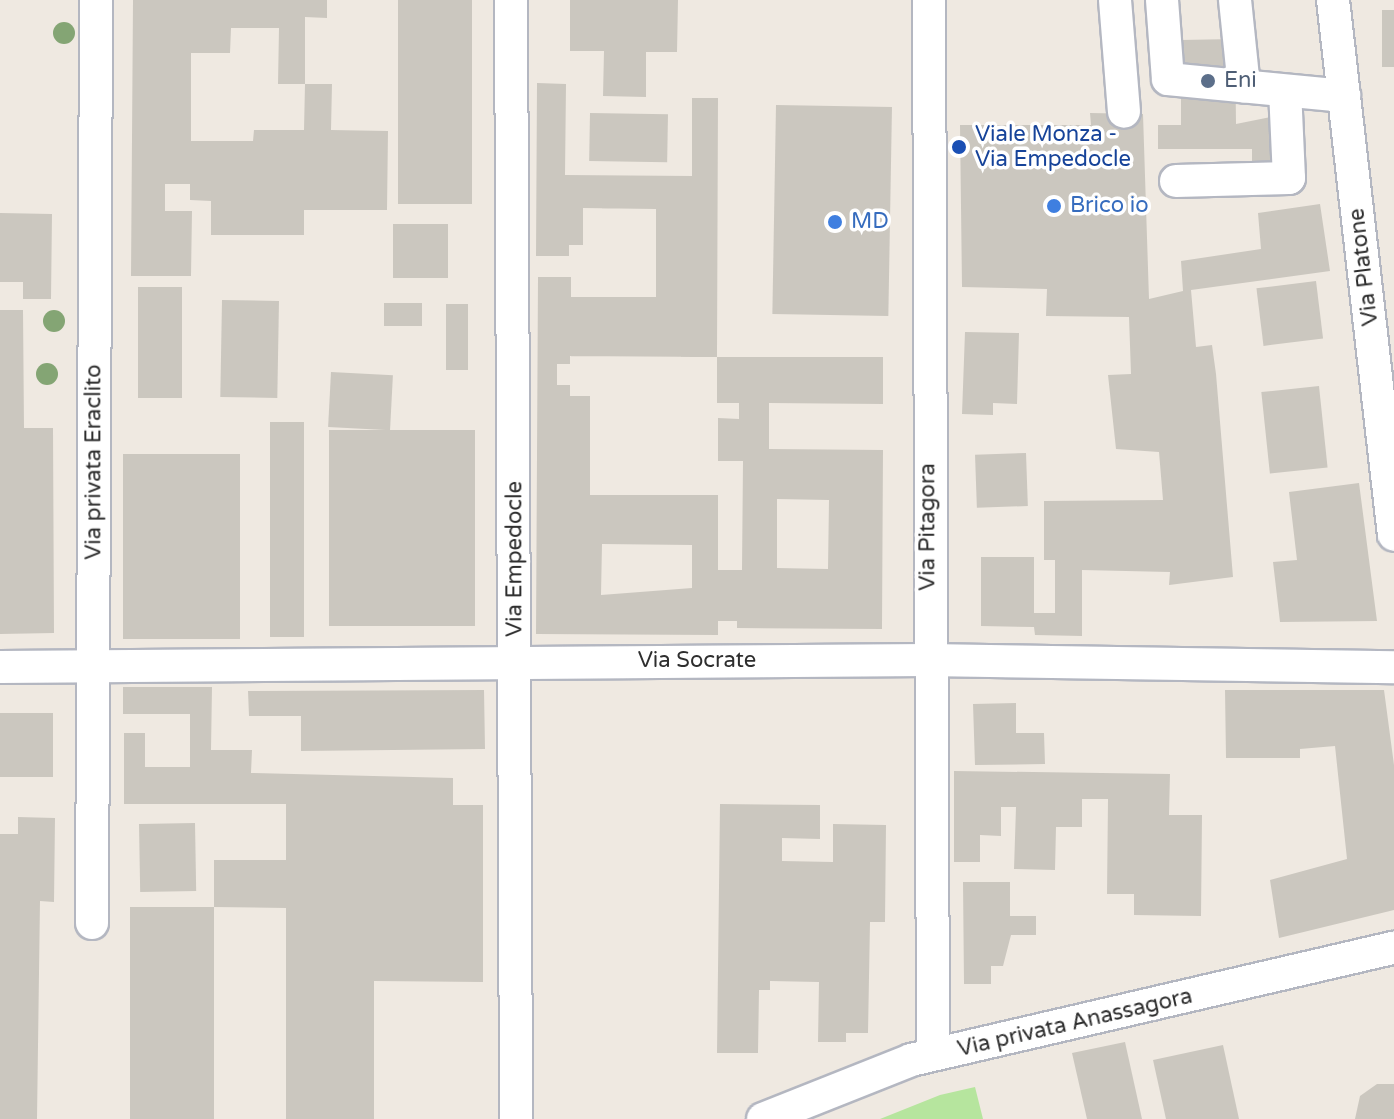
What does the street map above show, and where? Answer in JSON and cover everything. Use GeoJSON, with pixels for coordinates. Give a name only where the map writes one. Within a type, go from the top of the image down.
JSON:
{"type":"FeatureCollection","features":[{"type":"Feature","properties":{"kind":"street","name":"Via privata Eraclito"},"geometry":{"type":"LineString","coordinates":[[92,923],[96,0]]}},
{"type":"Feature","properties":{"kind":"street","name":"Via Empedocle"},"geometry":{"type":"LineString","coordinates":[[511,0],[516,1119]]}},
{"type":"Feature","properties":{"kind":"street","name":"Via Pitagora"},"geometry":{"type":"LineString","coordinates":[[929,0],[928,660],[933,1054]]}},
{"type":"Feature","properties":{"kind":"street"},"geometry":{"type":"LineString","coordinates":[[1115,0],[1124,112]]}},
{"type":"Feature","properties":{"kind":"street"},"geometry":{"type":"LineString","coordinates":[[1162,0],[1168,79],[1344,96]]}},
{"type":"Feature","properties":{"kind":"street"},"geometry":{"type":"LineString","coordinates":[[1235,0],[1244,87]]}},
{"type":"Feature","properties":{"kind":"street","name":"Via Platone"},"geometry":{"type":"LineString","coordinates":[[1333,0],[1394,535]]}},
{"type":"Feature","properties":{"kind":"street"},"geometry":{"type":"LineString","coordinates":[[1176,181],[1289,178],[1285,91]]}},
{"type":"Feature","properties":{"kind":"street","name":"Via Socrate"},"geometry":{"type":"LineString","coordinates":[[0,667],[928,660],[1394,667]]}},
{"type":"Feature","properties":{"kind":"street","name":"Via privata Anassagora"},"geometry":{"type":"LineString","coordinates":[[763,1119],[933,1054],[1394,948]]}},
{"type":"Feature","properties":{"kind":"green space"},"geometry":{"type":"Polygon","coordinates":[[[975,1087],[983,1119],[880,1119],[940,1095],[975,1087]]]}},
{"type":"Feature","properties":{"kind":"building"},"geometry":{"type":"Polygon","coordinates":[[[133,0],[327,0],[327,18],[305,17],[305,84],[332,84],[331,130],[388,131],[387,210],[304,210],[304,235],[211,235],[211,201],[190,200],[190,184],[165,184],[165,211],[192,211],[191,276],[131,276],[133,0]],[[231,28],[230,53],[191,53],[191,141],[253,141],[254,130],[304,130],[305,84],[278,84],[279,28],[231,28]]]}},
{"type":"Feature","properties":{"kind":"building"},"geometry":{"type":"Polygon","coordinates":[[[398,0],[472,0],[472,204],[398,204],[398,0]]]}},
{"type":"Feature","properties":{"kind":"building"},"geometry":{"type":"Polygon","coordinates":[[[570,0],[678,0],[677,52],[646,52],[646,97],[603,96],[604,51],[570,51],[570,0]]]}},
{"type":"Feature","properties":{"kind":"building"},"geometry":{"type":"Polygon","coordinates":[[[1382,10],[1394,10],[1394,67],[1382,67],[1382,10]]]}},
{"type":"Feature","properties":{"kind":"building"},"geometry":{"type":"Polygon","coordinates":[[[1235,39],[1236,124],[1276,116],[1276,161],[1252,161],[1252,149],[1158,149],[1158,125],[1181,125],[1181,40],[1235,39]]]}},
{"type":"Feature","properties":{"kind":"building"},"geometry":{"type":"Polygon","coordinates":[[[537,83],[566,84],[565,175],[692,176],[692,98],[718,98],[717,357],[883,357],[883,404],[769,403],[769,449],[883,450],[882,629],[737,628],[737,621],[718,621],[718,635],[536,634],[538,277],[571,277],[571,297],[656,297],[656,209],[583,208],[583,245],[569,245],[569,256],[536,256],[537,83]],[[570,356],[570,364],[557,364],[557,385],[570,385],[570,396],[590,396],[590,495],[718,495],[718,570],[742,570],[743,461],[718,461],[718,418],[739,419],[739,403],[717,403],[717,357],[570,356]],[[777,499],[777,568],[828,569],[829,500],[777,499]],[[602,544],[601,595],[692,588],[692,545],[602,544]]]}},
{"type":"Feature","properties":{"kind":"building","name":"MD"},"geometry":{"type":"Polygon","coordinates":[[[776,105],[892,107],[888,316],[772,314],[776,105]]]}},
{"type":"Feature","properties":{"kind":"building"},"geometry":{"type":"Polygon","coordinates":[[[590,113],[668,114],[667,162],[589,161],[590,113]]]}},
{"type":"Feature","properties":{"kind":"building"},"geometry":{"type":"Polygon","coordinates":[[[1090,113],[1143,114],[1149,299],[1183,291],[1181,261],[1261,249],[1258,213],[1320,204],[1330,271],[1191,290],[1196,347],[1212,345],[1233,577],[1169,585],[1170,572],[1082,570],[1082,636],[1035,635],[1034,627],[981,626],[981,557],[1034,557],[1034,613],[1055,613],[1055,560],[1044,560],[1044,501],[1163,500],[1159,452],[1116,449],[1108,375],[1131,374],[1129,317],[1046,316],[1047,289],[962,287],[960,125],[1091,125],[1090,113]]]}},
{"type":"Feature","properties":{"kind":"building"},"geometry":{"type":"Polygon","coordinates":[[[0,213],[52,214],[51,299],[23,299],[23,282],[0,282],[0,213]]]}},
{"type":"Feature","properties":{"kind":"building"},"geometry":{"type":"Polygon","coordinates":[[[393,224],[448,224],[448,278],[393,278],[393,224]]]}},
{"type":"Feature","properties":{"kind":"building"},"geometry":{"type":"Polygon","coordinates":[[[1316,281],[1323,339],[1264,346],[1256,288],[1316,281]]]}},
{"type":"Feature","properties":{"kind":"building"},"geometry":{"type":"Polygon","coordinates":[[[138,287],[182,287],[182,398],[138,398],[138,287]]]}},
{"type":"Feature","properties":{"kind":"building"},"geometry":{"type":"Polygon","coordinates":[[[222,300],[279,301],[277,398],[220,397],[222,300]]]}},
{"type":"Feature","properties":{"kind":"building"},"geometry":{"type":"Polygon","coordinates":[[[384,303],[422,303],[422,326],[384,326],[384,303]]]}},
{"type":"Feature","properties":{"kind":"building"},"geometry":{"type":"Polygon","coordinates":[[[446,304],[468,304],[468,370],[446,370],[446,304]]]}},
{"type":"Feature","properties":{"kind":"building"},"geometry":{"type":"Polygon","coordinates":[[[0,310],[23,310],[24,428],[53,428],[54,633],[0,634],[0,310]]]}},
{"type":"Feature","properties":{"kind":"building"},"geometry":{"type":"Polygon","coordinates":[[[965,332],[1019,333],[1017,404],[993,403],[993,415],[962,414],[965,332]]]}},
{"type":"Feature","properties":{"kind":"building"},"geometry":{"type":"Polygon","coordinates":[[[331,372],[393,375],[390,430],[328,427],[331,372]]]}},
{"type":"Feature","properties":{"kind":"building"},"geometry":{"type":"Polygon","coordinates":[[[1319,386],[1328,468],[1270,474],[1261,392],[1319,386]]]}},
{"type":"Feature","properties":{"kind":"building"},"geometry":{"type":"Polygon","coordinates":[[[270,422],[304,422],[304,637],[270,637],[270,422]]]}},
{"type":"Feature","properties":{"kind":"building"},"geometry":{"type":"Polygon","coordinates":[[[329,430],[475,430],[475,626],[329,626],[329,430]]]}},
{"type":"Feature","properties":{"kind":"building"},"geometry":{"type":"Polygon","coordinates":[[[1026,453],[1028,506],[977,508],[975,455],[1026,453]]]}},
{"type":"Feature","properties":{"kind":"building"},"geometry":{"type":"Polygon","coordinates":[[[123,454],[240,454],[240,639],[123,639],[123,454]]]}},
{"type":"Feature","properties":{"kind":"building"},"geometry":{"type":"Polygon","coordinates":[[[1359,483],[1377,621],[1280,622],[1273,562],[1297,560],[1289,492],[1359,483]]]}},
{"type":"Feature","properties":{"kind":"building"},"geometry":{"type":"Polygon","coordinates":[[[123,687],[212,687],[211,750],[252,750],[251,773],[453,778],[453,805],[483,805],[483,982],[374,981],[374,1119],[286,1119],[286,908],[214,907],[214,860],[286,860],[286,804],[124,804],[124,733],[145,733],[145,767],[190,767],[190,714],[123,714],[123,687]]]}},
{"type":"Feature","properties":{"kind":"building"},"geometry":{"type":"Polygon","coordinates":[[[484,690],[485,749],[301,751],[301,716],[249,716],[248,691],[484,690]]]}},
{"type":"Feature","properties":{"kind":"building"},"geometry":{"type":"Polygon","coordinates":[[[1225,690],[1384,690],[1394,765],[1394,910],[1279,938],[1270,880],[1347,859],[1335,746],[1300,749],[1300,758],[1226,758],[1225,690]]]}},
{"type":"Feature","properties":{"kind":"building"},"geometry":{"type":"Polygon","coordinates":[[[1016,703],[1016,733],[1044,733],[1045,764],[975,765],[973,704],[1016,703]]]}},
{"type":"Feature","properties":{"kind":"building"},"geometry":{"type":"Polygon","coordinates":[[[0,713],[53,713],[53,777],[0,777],[0,713]]]}},
{"type":"Feature","properties":{"kind":"building"},"geometry":{"type":"Polygon","coordinates":[[[954,771],[1170,774],[1169,815],[1202,815],[1201,916],[1134,915],[1134,894],[1107,894],[1108,799],[1082,799],[1082,827],[1056,827],[1055,870],[1014,869],[1016,807],[1001,807],[1001,836],[980,835],[980,862],[954,862],[954,771]]]}},
{"type":"Feature","properties":{"kind":"building"},"geometry":{"type":"Polygon","coordinates":[[[720,804],[820,805],[820,839],[782,838],[782,861],[833,862],[833,824],[886,825],[885,922],[870,922],[868,1033],[846,1033],[846,1042],[818,1042],[819,982],[770,981],[770,990],[759,990],[758,1053],[717,1053],[720,804]]]}},
{"type":"Feature","properties":{"kind":"building"},"geometry":{"type":"Polygon","coordinates":[[[18,817],[55,818],[54,902],[40,901],[37,1119],[0,1119],[0,834],[18,834],[18,817]]]}},
{"type":"Feature","properties":{"kind":"building"},"geometry":{"type":"Polygon","coordinates":[[[195,823],[196,891],[140,892],[139,824],[195,823]]]}},
{"type":"Feature","properties":{"kind":"building"},"geometry":{"type":"Polygon","coordinates":[[[963,882],[1010,882],[1010,916],[1036,916],[1036,935],[1011,935],[1003,966],[991,966],[991,984],[964,984],[963,882]]]}},
{"type":"Feature","properties":{"kind":"building"},"geometry":{"type":"Polygon","coordinates":[[[130,907],[214,907],[214,1119],[130,1119],[130,907]]]}},
{"type":"Feature","properties":{"kind":"building"},"geometry":{"type":"Polygon","coordinates":[[[1125,1042],[1142,1119],[1087,1119],[1072,1053],[1125,1042]]]}},
{"type":"Feature","properties":{"kind":"building"},"geometry":{"type":"Polygon","coordinates":[[[1223,1045],[1239,1119],[1166,1119],[1153,1060],[1223,1045]]]}},
{"type":"Feature","properties":{"kind":"building"},"geometry":{"type":"Polygon","coordinates":[[[1377,1084],[1394,1084],[1394,1119],[1355,1119],[1360,1096],[1377,1084]]]}},
{"type":"Feature","properties":{"kind":"place","name":"Eni"},"geometry":{"type":"Point","coordinates":[1208,81]}},
{"type":"Feature","properties":{"kind":"place","name":"Viale Monza - Via Empedocle"},"geometry":{"type":"Point","coordinates":[959,147]}},
{"type":"Feature","properties":{"kind":"place","name":"Brico io"},"geometry":{"type":"Point","coordinates":[1054,206]}},
{"type":"Feature","properties":{"kind":"place","name":"MD"},"geometry":{"type":"Point","coordinates":[835,222]}}]}
